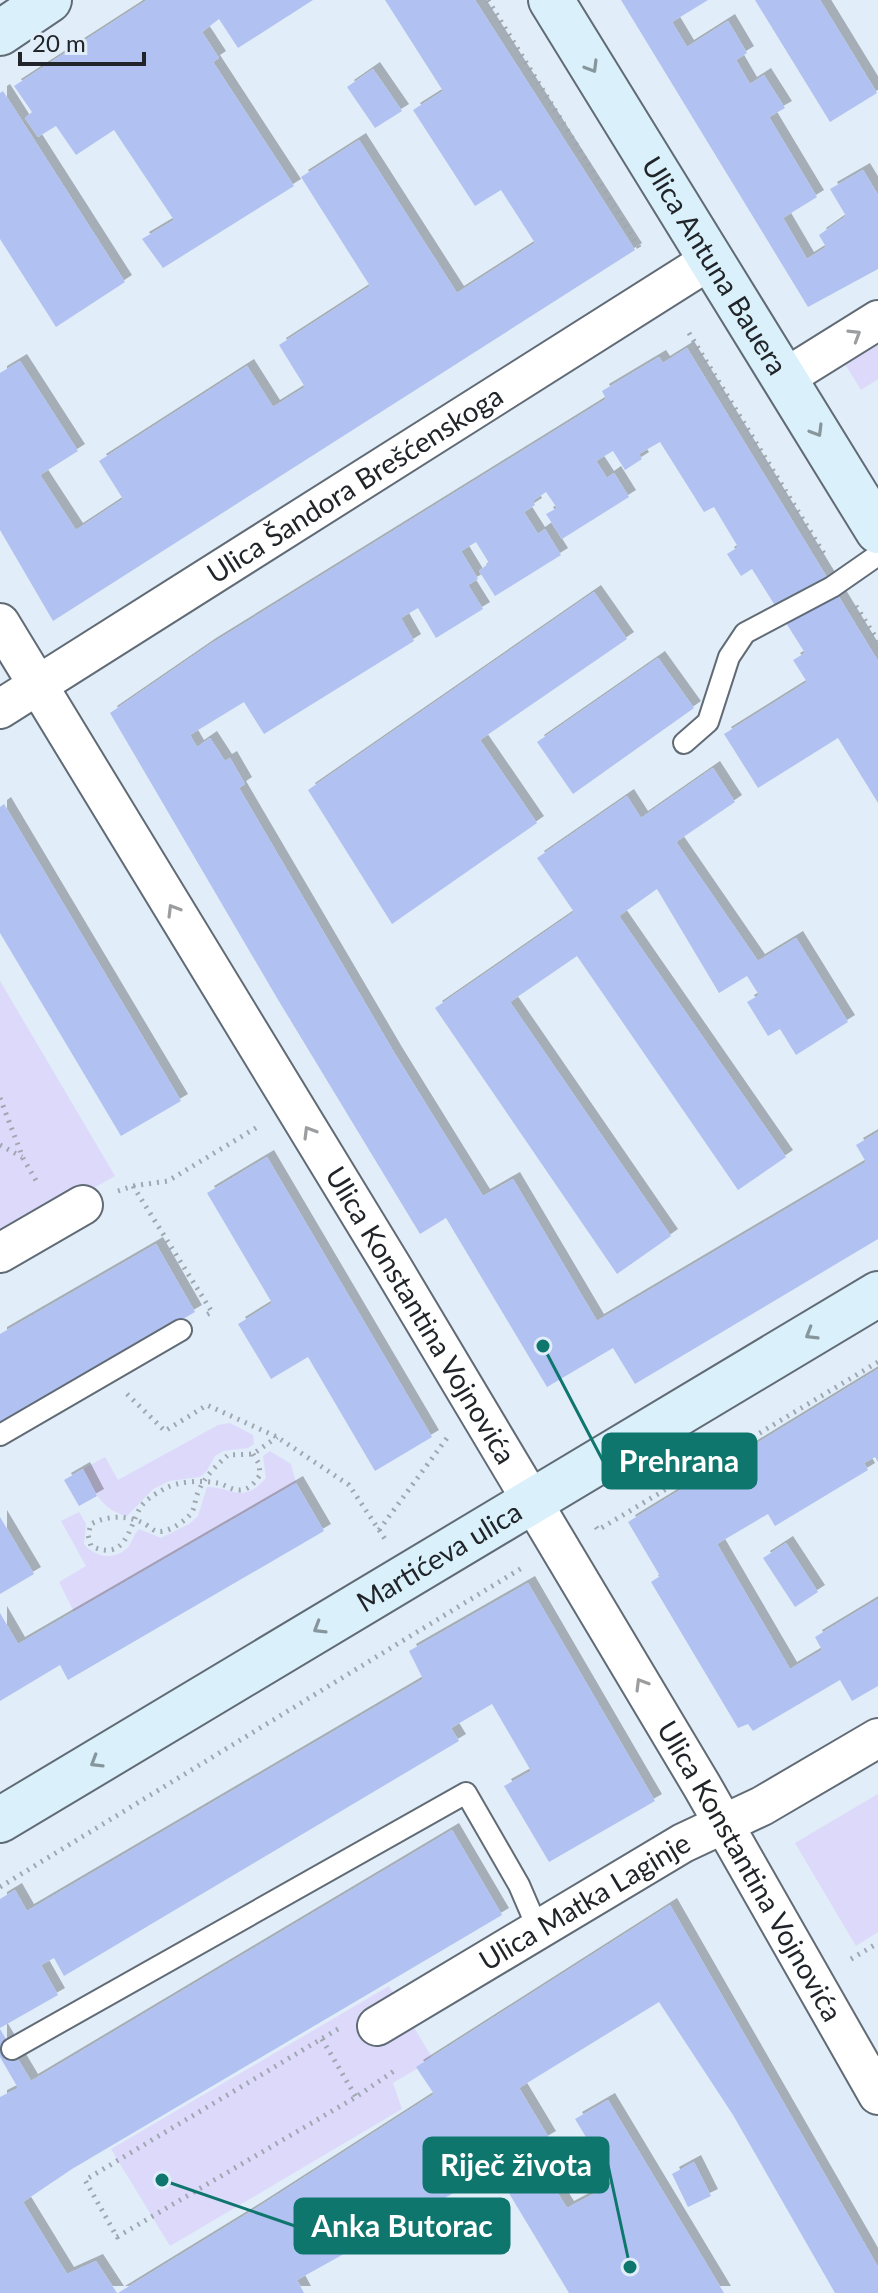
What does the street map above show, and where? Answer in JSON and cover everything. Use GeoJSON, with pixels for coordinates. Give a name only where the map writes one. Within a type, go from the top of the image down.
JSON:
{"type":"FeatureCollection","features":[{"type":"Feature","properties":{"kind":"street"},"geometry":{"type":"LineString","coordinates":[[0,33],[49,0]]}},
{"type":"Feature","properties":{"kind":"street","name":"Ulica Antuna Bauera"},"geometry":{"type":"LineString","coordinates":[[551,0],[878,531]]}},
{"type":"Feature","properties":{"kind":"street","name":"Ulica Šandora Brešćenskoga"},"geometry":{"type":"LineString","coordinates":[[0,709],[710,260]]}},
{"type":"Feature","properties":{"kind":"street"},"geometry":{"type":"LineString","coordinates":[[785,378],[878,320]]}},
{"type":"Feature","properties":{"kind":"street","name":"Ulica Konstantina Vojnovića"},"geometry":{"type":"LineString","coordinates":[[0,623],[385,1257],[723,1823],[878,2095]]}},
{"type":"Feature","properties":{"kind":"street"},"geometry":{"type":"LineString","coordinates":[[0,1253],[83,1205]]}},
{"type":"Feature","properties":{"kind":"street","name":"Martićeva ulica"},"geometry":{"type":"LineString","coordinates":[[0,1820],[878,1294]]}},
{"type":"Feature","properties":{"kind":"street","name":"Ulica Matka Laginje"},"geometry":{"type":"LineString","coordinates":[[362,2025],[538,1929],[683,1843],[762,1806],[878,1738]]}},
{"type":"Feature","properties":{"kind":"lane"},"geometry":{"type":"LineString","coordinates":[[684,743],[708,722],[729,657],[745,633],[841,581],[878,555]]}},
{"type":"Feature","properties":{"kind":"lane"},"geometry":{"type":"LineString","coordinates":[[0,1435],[181,1330]]}},
{"type":"Feature","properties":{"kind":"lane"},"geometry":{"type":"LineString","coordinates":[[12,2049],[466,1793],[519,1885],[538,1929]]}},
{"type":"Feature","properties":{"kind":"path"},"geometry":{"type":"LineString","coordinates":[[488,0],[640,249]]}},
{"type":"Feature","properties":{"kind":"path"},"geometry":{"type":"LineString","coordinates":[[689,333],[878,641]]}},
{"type":"Feature","properties":{"kind":"path"},"geometry":{"type":"LineString","coordinates":[[0,1098],[23,1158],[39,1186],[49,1184]]}},
{"type":"Feature","properties":{"kind":"path"},"geometry":{"type":"LineString","coordinates":[[83,1205],[133,1186],[168,1181],[260,1126]]}},
{"type":"Feature","properties":{"kind":"path"},"geometry":{"type":"LineString","coordinates":[[0,1145],[23,1158]]}},
{"type":"Feature","properties":{"kind":"path"},"geometry":{"type":"LineString","coordinates":[[133,1186],[212,1312],[181,1330]]}},
{"type":"Feature","properties":{"kind":"path"},"geometry":{"type":"LineString","coordinates":[[598,1530],[878,1362]]}},
{"type":"Feature","properties":{"kind":"path"},"geometry":{"type":"LineString","coordinates":[[127,1393],[165,1431],[207,1405],[277,1437],[349,1485],[386,1539]]}},
{"type":"Feature","properties":{"kind":"path"},"geometry":{"type":"LineString","coordinates":[[253,1454],[259,1464],[260,1475],[252,1486],[243,1491],[203,1482],[171,1485],[141,1507],[136,1520],[125,1541],[116,1548],[103,1551],[91,1546],[88,1535],[91,1524],[104,1517],[136,1520],[155,1531],[177,1526],[196,1508],[198,1490],[203,1482],[228,1455],[253,1454],[277,1437]]}},
{"type":"Feature","properties":{"kind":"path"},"geometry":{"type":"LineString","coordinates":[[379,1530],[447,1438]]}},
{"type":"Feature","properties":{"kind":"path"},"geometry":{"type":"LineString","coordinates":[[0,1887],[525,1566]]}},
{"type":"Feature","properties":{"kind":"path"},"geometry":{"type":"LineString","coordinates":[[851,1959],[878,1943]]}},
{"type":"Feature","properties":{"kind":"path"},"geometry":{"type":"LineString","coordinates":[[362,2025],[322,2039],[85,2180],[117,2237],[356,2097],[397,2069]]}},
{"type":"Feature","properties":{"kind":"path"},"geometry":{"type":"LineString","coordinates":[[322,2039],[356,2097]]}},
{"type":"Feature","properties":{"kind":"shaded area"},"geometry":{"type":"Polygon","coordinates":[[[878,343],[878,379],[861,390],[845,364],[878,343]]]}},
{"type":"Feature","properties":{"kind":"shaded area"},"geometry":{"type":"Polygon","coordinates":[[[0,981],[115,1176],[0,1240],[0,981]]]}},
{"type":"Feature","properties":{"kind":"shaded area"},"geometry":{"type":"Polygon","coordinates":[[[230,1423],[253,1435],[254,1444],[248,1448],[223,1451],[215,1456],[200,1477],[169,1481],[153,1489],[127,1516],[105,1504],[83,1469],[105,1457],[118,1480],[218,1425],[230,1423]]]}},
{"type":"Feature","properties":{"kind":"shaded area"},"geometry":{"type":"Polygon","coordinates":[[[270,1451],[291,1464],[296,1483],[74,1612],[59,1582],[86,1566],[61,1521],[79,1512],[86,1524],[84,1544],[98,1554],[109,1556],[120,1553],[139,1529],[161,1538],[189,1524],[198,1516],[207,1487],[237,1493],[251,1491],[266,1478],[263,1456],[270,1451]]]}},
{"type":"Feature","properties":{"kind":"shaded area"},"geometry":{"type":"Polygon","coordinates":[[[878,1794],[878,1932],[856,1946],[795,1843],[878,1794]]]}},
{"type":"Feature","properties":{"kind":"shaded area"},"geometry":{"type":"Polygon","coordinates":[[[389,1986],[433,2059],[393,2083],[402,2109],[170,2246],[111,2149],[389,1986]]]}},
{"type":"Feature","properties":{"kind":"building"},"geometry":{"type":"Polygon","coordinates":[[[147,0],[313,0],[238,48],[219,19],[202,32],[219,58],[213,62],[294,186],[163,268],[142,239],[174,220],[114,130],[76,155],[56,126],[38,137],[25,118],[32,112],[14,86],[147,0]]]}},
{"type":"Feature","properties":{"kind":"building"},"geometry":{"type":"Polygon","coordinates":[[[385,0],[475,0],[635,250],[53,621],[0,530],[0,373],[20,361],[78,451],[40,475],[76,530],[123,499],[99,461],[247,366],[273,407],[305,387],[279,345],[370,286],[301,177],[359,140],[457,293],[535,243],[501,190],[475,206],[413,110],[443,91],[385,0]]]}},
{"type":"Feature","properties":{"kind":"building"},"geometry":{"type":"Polygon","coordinates":[[[621,0],[708,0],[672,22],[687,47],[728,21],[747,53],[736,60],[750,84],[764,75],[785,108],[769,117],[817,197],[783,218],[807,259],[826,247],[819,235],[846,216],[830,189],[863,170],[878,195],[878,269],[808,307],[621,0]]]}},
{"type":"Feature","properties":{"kind":"building"},"geometry":{"type":"Polygon","coordinates":[[[755,0],[820,0],[877,93],[830,122],[755,0]]]}},
{"type":"Feature","properties":{"kind":"building"},"geometry":{"type":"Polygon","coordinates":[[[373,69],[402,111],[375,128],[347,87],[373,69]]]}},
{"type":"Feature","properties":{"kind":"building"},"geometry":{"type":"Polygon","coordinates":[[[3,91],[125,282],[56,327],[0,239],[0,93],[3,91]]]}},
{"type":"Feature","properties":{"kind":"building"},"geometry":{"type":"Polygon","coordinates":[[[687,348],[878,661],[878,803],[838,738],[758,788],[724,734],[807,682],[793,660],[805,653],[752,569],[741,576],[727,554],[738,547],[714,507],[704,512],[660,442],[639,454],[642,459],[625,470],[613,451],[596,461],[607,478],[614,473],[629,497],[562,539],[546,514],[557,508],[546,492],[533,501],[535,505],[524,512],[538,534],[545,529],[561,555],[495,596],[479,571],[489,563],[476,542],[461,551],[478,579],[468,585],[483,609],[436,638],[418,608],[401,618],[414,641],[264,734],[244,702],[190,735],[197,747],[210,738],[225,761],[230,758],[245,784],[239,788],[395,1054],[483,1196],[513,1179],[597,1321],[866,1162],[856,1145],[878,1132],[878,1239],[635,1384],[613,1348],[547,1387],[446,1218],[420,1234],[110,713],[209,645],[606,399],[602,391],[659,357],[663,363],[687,348]]]}},
{"type":"Feature","properties":{"kind":"building"},"geometry":{"type":"Polygon","coordinates":[[[594,592],[627,639],[480,740],[537,823],[392,924],[308,790],[594,592]]]}},
{"type":"Feature","properties":{"kind":"building"},"geometry":{"type":"Polygon","coordinates":[[[658,658],[694,708],[573,794],[537,742],[658,658]]]}},
{"type":"Feature","properties":{"kind":"building"},"geometry":{"type":"Polygon","coordinates":[[[713,768],[735,802],[676,842],[758,961],[796,938],[848,1022],[796,1055],[780,1029],[768,1036],[747,1002],[759,995],[747,976],[719,993],[657,889],[619,916],[786,1157],[738,1190],[577,956],[510,1002],[671,1236],[617,1274],[435,1008],[574,912],[537,858],[627,796],[641,818],[713,768]]]}},
{"type":"Feature","properties":{"kind":"building"},"geometry":{"type":"Polygon","coordinates":[[[4,804],[181,1101],[121,1136],[0,933],[0,807],[4,804]]]}},
{"type":"Feature","properties":{"kind":"building"},"geometry":{"type":"Polygon","coordinates":[[[267,1157],[432,1437],[375,1471],[308,1357],[271,1379],[238,1324],[272,1303],[207,1193],[267,1157]]]}},
{"type":"Feature","properties":{"kind":"building"},"geometry":{"type":"Polygon","coordinates":[[[156,1244],[195,1312],[0,1424],[0,1334],[156,1244]]]}},
{"type":"Feature","properties":{"kind":"building"},"geometry":{"type":"Polygon","coordinates":[[[878,1369],[878,1462],[875,1457],[864,1463],[868,1470],[775,1526],[768,1514],[717,1544],[790,1669],[822,1650],[815,1637],[878,1599],[878,1686],[852,1701],[840,1680],[753,1731],[748,1724],[738,1728],[651,1582],[660,1576],[628,1522],[878,1369]]]}},
{"type":"Feature","properties":{"kind":"building"},"geometry":{"type":"Polygon","coordinates":[[[83,1469],[97,1496],[79,1506],[64,1480],[83,1469]]]}},
{"type":"Feature","properties":{"kind":"building"},"geometry":{"type":"Polygon","coordinates":[[[296,1483],[324,1531],[68,1680],[60,1665],[0,1701],[0,1613],[18,1644],[296,1483]]]}},
{"type":"Feature","properties":{"kind":"building"},"geometry":{"type":"Polygon","coordinates":[[[0,1517],[34,1574],[0,1594],[0,1517]]]}},
{"type":"Feature","properties":{"kind":"building"},"geometry":{"type":"Polygon","coordinates":[[[786,1543],[818,1592],[795,1607],[763,1558],[786,1543]]]}},
{"type":"Feature","properties":{"kind":"building"},"geometry":{"type":"Polygon","coordinates":[[[528,1583],[655,1801],[549,1862],[504,1786],[531,1771],[492,1704],[451,1728],[459,1741],[64,1976],[54,1958],[41,1965],[58,1995],[0,2028],[0,1899],[15,1890],[27,1911],[423,1679],[409,1651],[528,1583]]]}},
{"type":"Feature","properties":{"kind":"building"},"geometry":{"type":"Polygon","coordinates":[[[452,1830],[502,1915],[72,2169],[23,2202],[67,2274],[96,2261],[117,2293],[0,2293],[0,2097],[18,2088],[0,2057],[0,2029],[31,2081],[452,1830]]]}},
{"type":"Feature","properties":{"kind":"building"},"geometry":{"type":"Polygon","coordinates":[[[670,1905],[878,2267],[878,2293],[835,2293],[733,2115],[659,2002],[519,2088],[549,2138],[530,2149],[567,2208],[614,2183],[575,2119],[608,2100],[724,2293],[569,2293],[495,2170],[297,2280],[304,2293],[118,2293],[434,2094],[416,2067],[670,1905]]]}},
{"type":"Feature","properties":{"kind":"building"},"geometry":{"type":"Polygon","coordinates":[[[694,2162],[711,2196],[688,2207],[672,2174],[694,2162]]]}},
{"type":"Feature","properties":{"kind":"place","name":"Prehrana"},"geometry":{"type":"Point","coordinates":[543,1346]}},
{"type":"Feature","properties":{"kind":"place","name":"Anka Butorac"},"geometry":{"type":"Point","coordinates":[162,2180]}},
{"type":"Feature","properties":{"kind":"place","name":"Riječ života"},"geometry":{"type":"Point","coordinates":[630,2267]}}]}
